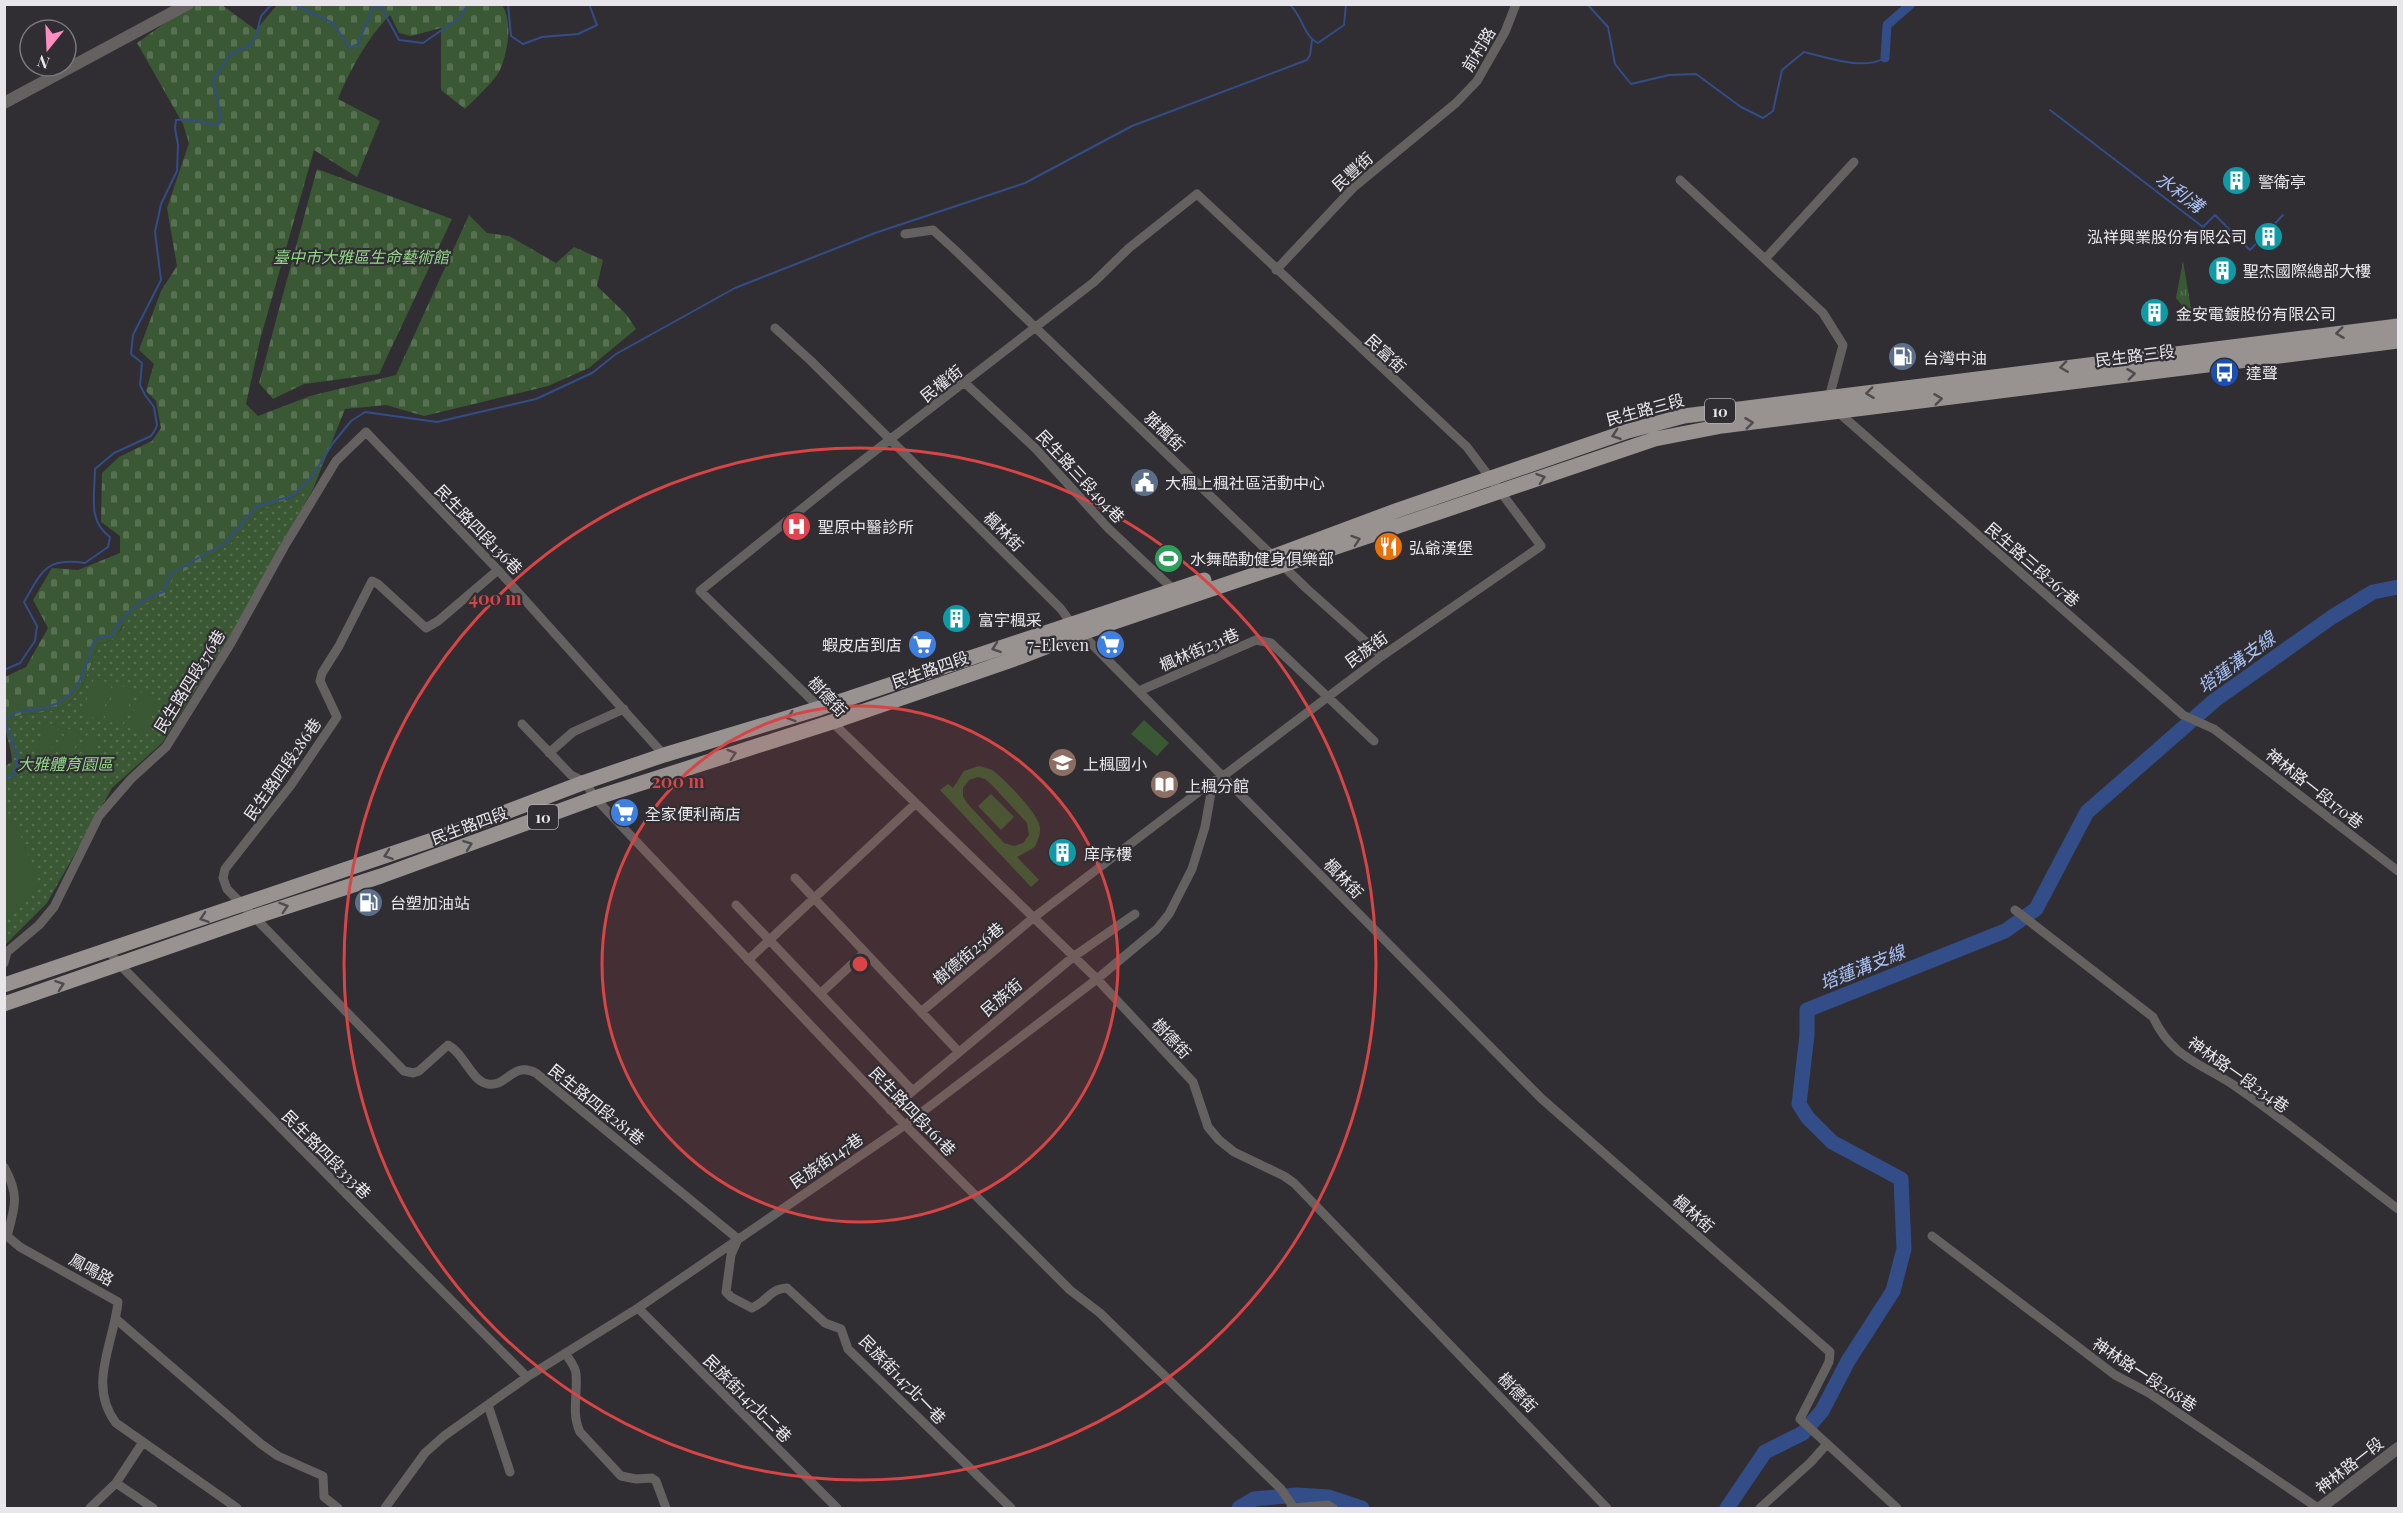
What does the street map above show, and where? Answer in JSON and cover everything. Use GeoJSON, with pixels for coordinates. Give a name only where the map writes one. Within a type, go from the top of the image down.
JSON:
{"type":"FeatureCollection","features":[{"type":"Feature","properties":{"kind":"main road","name":"民生路三段"},"geometry":{"type":"LineString","coordinates":[[1077,628],[1277,560],[1398,510],[1662,421],[1717,411],[2398,326]]}},
{"type":"Feature","properties":{"kind":"main road","name":"民生路三段"},"geometry":{"type":"LineString","coordinates":[[1077,628],[1174,590],[1500,492],[1655,439],[1714,427],[2398,340]]}},
{"type":"Feature","properties":{"kind":"main road","name":"民生路四段"},"geometry":{"type":"LineString","coordinates":[[4,985],[438,838],[585,782],[664,755],[1077,628]]}},
{"type":"Feature","properties":{"kind":"main road","name":"民生路四段"},"geometry":{"type":"LineString","coordinates":[[4,1004],[391,872],[595,798],[832,722],[1020,657],[1077,628]]}},
{"type":"Feature","properties":{"kind":"street"},"geometry":{"type":"LineString","coordinates":[[4,103],[188,4]]}},
{"type":"Feature","properties":{"kind":"street","name":"前村路"},"geometry":{"type":"LineString","coordinates":[[1456,103],[1477,81],[1505,32],[1516,4]]}},
{"type":"Feature","properties":{"kind":"street","name":"民豐街"},"geometry":{"type":"LineString","coordinates":[[1276,270],[1354,187],[1456,103]]}},
{"type":"Feature","properties":{"kind":"street"},"geometry":{"type":"LineString","coordinates":[[1765,259],[1854,162]]}},
{"type":"Feature","properties":{"kind":"street"},"geometry":{"type":"LineString","coordinates":[[1680,180],[1823,313],[1843,345],[1829,398]]}},
{"type":"Feature","properties":{"kind":"street","name":"民富街"},"geometry":{"type":"LineString","coordinates":[[1197,194],[1467,447],[1541,546]]}},
{"type":"Feature","properties":{"kind":"street","name":"民權街"},"geometry":{"type":"LineString","coordinates":[[700,591],[1094,282],[1129,248],[1197,194]]}},
{"type":"Feature","properties":{"kind":"street","name":"雅楓街"},"geometry":{"type":"LineString","coordinates":[[905,234],[933,230],[1277,560],[1382,656]]}},
{"type":"Feature","properties":{"kind":"street","name":"楓林街"},"geometry":{"type":"LineString","coordinates":[[775,328],[1061,609],[1139,691],[1217,779],[1542,1099],[1830,1352],[1829,1362],[1800,1419],[1826,1445]]}},
{"type":"Feature","properties":{"kind":"street","name":"民生路三段494巷"},"geometry":{"type":"LineString","coordinates":[[965,383],[1035,448],[1108,528],[1174,590]]}},
{"type":"Feature","properties":{"kind":"street","name":"民生路三段267巷"},"geometry":{"type":"LineString","coordinates":[[1838,411],[1861,434],[2183,715],[2214,729]]}},
{"type":"Feature","properties":{"kind":"street","name":"民生路四段136巷"},"geometry":{"type":"LineString","coordinates":[[366,432],[498,570],[664,755]]}},
{"type":"Feature","properties":{"kind":"street","name":"民生路四段376巷"},"geometry":{"type":"LineString","coordinates":[[4,963],[7,952],[39,925],[54,907],[99,816],[131,779],[166,747],[231,643],[284,547],[336,461],[366,432]]}},
{"type":"Feature","properties":{"kind":"street","name":"民族街"},"geometry":{"type":"LineString","coordinates":[[1217,779],[1382,656],[1541,546]]}},
{"type":"Feature","properties":{"kind":"street","name":"民生路四段286巷"},"geometry":{"type":"LineString","coordinates":[[254,917],[227,889],[223,878],[225,869],[291,785],[337,717],[320,681],[322,673],[339,646],[372,581],[426,628],[438,621],[498,570]]}},
{"type":"Feature","properties":{"kind":"street","name":"樹德街"},"geometry":{"type":"LineString","coordinates":[[700,591],[915,804],[1097,979],[1192,1082],[1208,1127],[1219,1140],[1234,1152],[1294,1183],[1608,1509]]}},
{"type":"Feature","properties":{"kind":"street","name":"楓林街231巷"},"geometry":{"type":"LineString","coordinates":[[1139,691],[1256,640],[1272,643],[1327,696]]}},
{"type":"Feature","properties":{"kind":"street"},"geometry":{"type":"LineString","coordinates":[[1327,696],[1374,741]]}},
{"type":"Feature","properties":{"kind":"street"},"geometry":{"type":"LineString","coordinates":[[549,753],[573,732],[624,709]]}},
{"type":"Feature","properties":{"kind":"street","name":"民生路四段161巷"},"geometry":{"type":"LineString","coordinates":[[522,724],[571,775],[585,782],[595,798],[904,1125],[1070,1290],[1100,1313],[1281,1489],[1292,1508]]}},
{"type":"Feature","properties":{"kind":"street","name":"神林路一段170巷"},"geometry":{"type":"LineString","coordinates":[[2214,729],[2398,871]]}},
{"type":"Feature","properties":{"kind":"street","name":"樹德街256巷"},"geometry":{"type":"LineString","coordinates":[[921,1012],[1033,918],[1217,779]]}},
{"type":"Feature","properties":{"kind":"street","name":"民族街147巷"},"geometry":{"type":"LineString","coordinates":[[385,1509],[425,1453],[444,1436],[526,1377],[638,1308],[904,1125],[1097,979],[1157,929],[1169,914],[1195,859],[1217,779]]}},
{"type":"Feature","properties":{"kind":"street"},"geometry":{"type":"LineString","coordinates":[[748,960],[915,804]]}},
{"type":"Feature","properties":{"kind":"street"},"geometry":{"type":"LineString","coordinates":[[795,878],[959,1052]]}},
{"type":"Feature","properties":{"kind":"street"},"geometry":{"type":"LineString","coordinates":[[736,905],[913,1091]]}},
{"type":"Feature","properties":{"kind":"street","name":"神林路一段234巷"},"geometry":{"type":"LineString","coordinates":[[2015,910],[2153,1017],[2162,1036],[2194,1064],[2237,1087],[2398,1209]]}},
{"type":"Feature","properties":{"kind":"street","name":"民族街"},"geometry":{"type":"LineString","coordinates":[[890,1110],[1073,957],[1136,914]]}},
{"type":"Feature","properties":{"kind":"street","name":"民生路四段281巷"},"geometry":{"type":"LineString","coordinates":[[254,917],[404,1071],[413,1074],[419,1071],[448,1045],[455,1049],[480,1082],[495,1084],[518,1070],[526,1068],[536,1073],[738,1239]]}},
{"type":"Feature","properties":{"kind":"street","name":"民生路四段333巷"},"geometry":{"type":"LineString","coordinates":[[108,950],[120,965],[526,1377]]}},
{"type":"Feature","properties":{"kind":"street"},"geometry":{"type":"LineString","coordinates":[[821,993],[864,953]]}},
{"type":"Feature","properties":{"kind":"street","name":"鳳鳴路"},"geometry":{"type":"LineString","coordinates":[[4,1167],[14,1185],[15,1208],[7,1236],[20,1247],[118,1302],[116,1318]]}},
{"type":"Feature","properties":{"kind":"street","name":"神林路一段268巷"},"geometry":{"type":"LineString","coordinates":[[1932,1236],[2115,1375],[2149,1393],[2323,1508]]}},
{"type":"Feature","properties":{"kind":"street","name":"民族街147北一巷"},"geometry":{"type":"LineString","coordinates":[[738,1239],[731,1255],[726,1292],[731,1297],[752,1308],[759,1305],[776,1289],[788,1288],[825,1323],[841,1329],[848,1349],[1011,1509]]}},
{"type":"Feature","properties":{"kind":"street","name":"民族街147北二巷"},"geometry":{"type":"LineString","coordinates":[[638,1308],[837,1509]]}},
{"type":"Feature","properties":{"kind":"street"},"geometry":{"type":"LineString","coordinates":[[237,1509],[116,1424],[104,1401],[103,1368],[116,1318],[261,1444],[278,1456],[323,1476],[324,1497],[338,1509]]}},
{"type":"Feature","properties":{"kind":"street"},"geometry":{"type":"LineString","coordinates":[[566,1353],[576,1372],[575,1414],[580,1432],[621,1476],[636,1479],[652,1478],[656,1481],[666,1509]]}},
{"type":"Feature","properties":{"kind":"street"},"geometry":{"type":"LineString","coordinates":[[488,1405],[510,1472]]}},
{"type":"Feature","properties":{"kind":"street"},"geometry":{"type":"LineString","coordinates":[[90,1509],[116,1483],[143,1442]]}},
{"type":"Feature","properties":{"kind":"street"},"geometry":{"type":"LineString","coordinates":[[1760,1509],[1826,1445],[1897,1509]]}},
{"type":"Feature","properties":{"kind":"street","name":"神林路一段"},"geometry":{"type":"LineString","coordinates":[[2323,1508],[2398,1448]]}},
{"type":"Feature","properties":{"kind":"street"},"geometry":{"type":"LineString","coordinates":[[116,1483],[153,1509]]}},
{"type":"Feature","properties":{"kind":"street"},"geometry":{"type":"LineString","coordinates":[[1292,1508],[1328,1505],[1333,1509]]}},
{"type":"Feature","properties":{"kind":"green space"},"geometry":{"type":"Polygon","coordinates":[[[190,5],[222,5],[256,30],[277,5],[502,5],[507,20],[507,46],[500,70],[489,85],[465,109],[441,90],[441,28],[411,36],[399,33],[390,15],[360,54],[338,99],[380,121],[357,177],[314,150],[260,340],[246,404],[258,416],[310,396],[396,375],[469,215],[487,233],[509,236],[556,263],[574,247],[603,260],[597,286],[626,314],[636,329],[589,368],[548,386],[424,416],[386,405],[345,409],[313,489],[262,509],[229,545],[174,578],[167,595],[122,626],[116,639],[98,644],[83,685],[70,701],[51,711],[22,715],[5,721],[5,677],[26,667],[48,628],[33,600],[52,568],[78,570],[120,553],[120,536],[101,522],[102,473],[119,457],[152,441],[161,428],[156,401],[146,391],[154,364],[139,350],[161,291],[177,266],[167,208],[189,143],[183,124],[137,43],[190,5]]]}},
{"type":"Feature","properties":{"kind":"green space","name":"臺中市大雅區生命藝術館"},"geometry":{"type":"Polygon","coordinates":[[[317,169],[452,219],[379,374],[304,384],[273,399],[259,383],[317,169]]]}},
{"type":"Feature","properties":{"kind":"green space"},"geometry":{"type":"Polygon","coordinates":[[[2183,261],[2192,314],[2189,314],[2176,298],[2183,261]]]}},
{"type":"Feature","properties":{"kind":"green space","name":"大雅體育園區"},"geometry":{"type":"Polygon","coordinates":[[[313,489],[232,633],[162,743],[112,788],[47,903],[5,945],[4,766],[12,762],[5,721],[22,715],[51,711],[70,701],[83,685],[98,644],[116,639],[130,617],[143,605],[167,595],[173,578],[229,545],[262,509],[313,489]]]}},
{"type":"Feature","properties":{"kind":"green space"},"geometry":{"type":"Polygon","coordinates":[[[94,678],[112,684],[100,720],[82,714],[94,678]]]}},
{"type":"Feature","properties":{"kind":"green space"},"geometry":{"type":"Polygon","coordinates":[[[116,684],[134,690],[122,726],[104,720],[116,684]]]}},
{"type":"Feature","properties":{"kind":"green space"},"geometry":{"type":"Polygon","coordinates":[[[140,692],[158,697],[147,733],[129,728],[140,692]]]}},
{"type":"Feature","properties":{"kind":"green space"},"geometry":{"type":"Polygon","coordinates":[[[1144,720],[1169,743],[1157,756],[1131,734],[1144,720]]]}},
{"type":"Feature","properties":{"kind":"green space"},"geometry":{"type":"Polygon","coordinates":[[[45,722],[59,726],[49,756],[36,752],[45,722]]]}},
{"type":"Feature","properties":{"kind":"green space"},"geometry":{"type":"Polygon","coordinates":[[[66,728],[80,732],[70,762],[57,758],[66,728]]]}},
{"type":"Feature","properties":{"kind":"green space"},"geometry":{"type":"Polygon","coordinates":[[[87,735],[100,739],[91,769],[78,765],[87,735]]]}},
{"type":"Feature","properties":{"kind":"green space"},"geometry":{"type":"Polygon","coordinates":[[[979,766],[992,770],[1019,795],[1032,811],[1039,824],[1039,836],[1035,847],[1017,857],[1039,880],[1031,887],[940,790],[948,784],[953,788],[964,771],[979,766]],[[978,777],[969,780],[963,788],[963,796],[967,803],[1004,843],[1014,846],[1023,843],[1029,835],[1027,823],[985,779],[978,777]]]}},
{"type":"Feature","properties":{"kind":"green space"},"geometry":{"type":"Polygon","coordinates":[[[991,794],[1014,817],[1001,830],[978,806],[991,794]]]}},
{"type":"Feature","properties":{"kind":"green space"},"geometry":{"type":"Polygon","coordinates":[[[5,809],[16,823],[39,885],[5,921],[5,809]]]}},
{"type":"Feature","properties":{"kind":"waterway"},"geometry":{"type":"LineString","coordinates":[[4,670],[20,663],[35,641],[37,626],[24,602],[41,574],[53,565],[62,562],[85,563],[108,547],[110,537],[103,531],[95,515],[95,469],[114,453],[151,436],[157,425],[154,407],[140,385],[142,363],[131,354],[133,335],[161,280],[155,232],[161,204],[177,171],[176,120],[219,124],[221,116],[213,80],[230,54],[249,46],[256,36],[261,16],[272,4]]}},
{"type":"Feature","properties":{"kind":"waterway"},"geometry":{"type":"LineString","coordinates":[[293,4],[333,23],[350,48],[358,44],[373,7],[381,7],[399,40],[423,43],[459,18],[468,4]]}},
{"type":"Feature","properties":{"kind":"waterway"},"geometry":{"type":"LineString","coordinates":[[508,4],[511,36],[523,44],[542,37],[578,34],[597,25],[589,4]]}},
{"type":"Feature","properties":{"kind":"waterway"},"geometry":{"type":"LineString","coordinates":[[1289,4],[1297,13],[1309,35],[1318,43],[1344,25],[1346,4]]}},
{"type":"Feature","properties":{"kind":"waterway"},"geometry":{"type":"LineString","coordinates":[[1587,4],[1608,27],[1615,64],[1631,84],[1669,75],[1696,74],[1741,107],[1763,118],[1773,111],[1782,70],[1804,52],[1855,63],[1876,62],[1885,58]]}},
{"type":"Feature","properties":{"kind":"waterway"},"geometry":{"type":"LineString","coordinates":[[1885,58],[1887,25],[1911,4]]}},
{"type":"Feature","properties":{"kind":"waterway"},"geometry":{"type":"LineString","coordinates":[[4,720],[18,712],[52,706],[70,694],[81,677],[93,643],[97,638],[112,636],[121,621],[133,608],[163,592],[170,574],[225,543],[257,506],[292,496],[310,479],[333,443],[351,421],[365,412],[437,422],[536,399],[592,373],[616,354],[735,288],[875,233],[1025,183],[1132,126],[1307,60],[1312,40]]}},
{"type":"Feature","properties":{"kind":"waterway","name":"水利溝"},"geometry":{"type":"LineString","coordinates":[[2050,110],[2203,227],[2215,215],[2250,250],[2283,215]]}},
{"type":"Feature","properties":{"kind":"waterway","name":"塔蓮溝支線"},"geometry":{"type":"LineString","coordinates":[[1727,1508],[1765,1452],[1803,1433],[1822,1411],[1848,1361],[1893,1291],[1904,1249],[1901,1179],[1832,1142],[1808,1118],[1799,1104],[1807,1035],[1807,1010],[2005,931],[2036,909],[2087,812],[2215,700],[2332,617],[2373,592],[2398,587]]}},
{"type":"Feature","properties":{"kind":"waterway"},"geometry":{"type":"LineString","coordinates":[[4,720],[18,756],[14,775],[4,778]]}},
{"type":"Feature","properties":{"kind":"waterway","name":"塔蓮溝支線"},"geometry":{"type":"LineString","coordinates":[[1239,1508],[1254,1499],[1297,1495],[1329,1497],[1362,1508]]}},
{"type":"Feature","properties":{"kind":"place","name":"警衛亭"},"geometry":{"type":"Point","coordinates":[2237,181]}},
{"type":"Feature","properties":{"kind":"place","name":"泓祥興業股份有限公司"},"geometry":{"type":"Point","coordinates":[2268,236]}},
{"type":"Feature","properties":{"kind":"place","name":"聖杰國際總部大樓"},"geometry":{"type":"Point","coordinates":[2222,270]}},
{"type":"Feature","properties":{"kind":"place","name":"金安電鍍股份有限公司"},"geometry":{"type":"Point","coordinates":[2155,313]}},
{"type":"Feature","properties":{"kind":"place","name":"台灣中油"},"geometry":{"type":"Point","coordinates":[1902,357]}},
{"type":"Feature","properties":{"kind":"place","name":"達聲"},"geometry":{"type":"Point","coordinates":[2225,372]}},
{"type":"Feature","properties":{"kind":"place","name":"大楓上楓社區活動中心"},"geometry":{"type":"Point","coordinates":[1144,482]}},
{"type":"Feature","properties":{"kind":"place","name":"聖原中醫診所"},"geometry":{"type":"Point","coordinates":[797,526]}},
{"type":"Feature","properties":{"kind":"place","name":"弘爺漢堡"},"geometry":{"type":"Point","coordinates":[1388,547]}},
{"type":"Feature","properties":{"kind":"place","name":"水舞酷動健身俱樂部"},"geometry":{"type":"Point","coordinates":[1169,558]}},
{"type":"Feature","properties":{"kind":"place","name":"富宇楓采"},"geometry":{"type":"Point","coordinates":[957,619]}},
{"type":"Feature","properties":{"kind":"place","name":"蝦皮店到店"},"geometry":{"type":"Point","coordinates":[923,644]}},
{"type":"Feature","properties":{"kind":"place","name":"7-Eleven"},"geometry":{"type":"Point","coordinates":[1110,644]}},
{"type":"Feature","properties":{"kind":"place","name":"上楓國小"},"geometry":{"type":"Point","coordinates":[1062,763]}},
{"type":"Feature","properties":{"kind":"place","name":"上楓分館"},"geometry":{"type":"Point","coordinates":[1164,785]}},
{"type":"Feature","properties":{"kind":"place","name":"全家便利商店"},"geometry":{"type":"Point","coordinates":[624,813]}},
{"type":"Feature","properties":{"kind":"place","name":"庠序樓"},"geometry":{"type":"Point","coordinates":[1063,853]}},
{"type":"Feature","properties":{"kind":"place","name":"台塑加油站"},"geometry":{"type":"Point","coordinates":[369,902]}}]}
